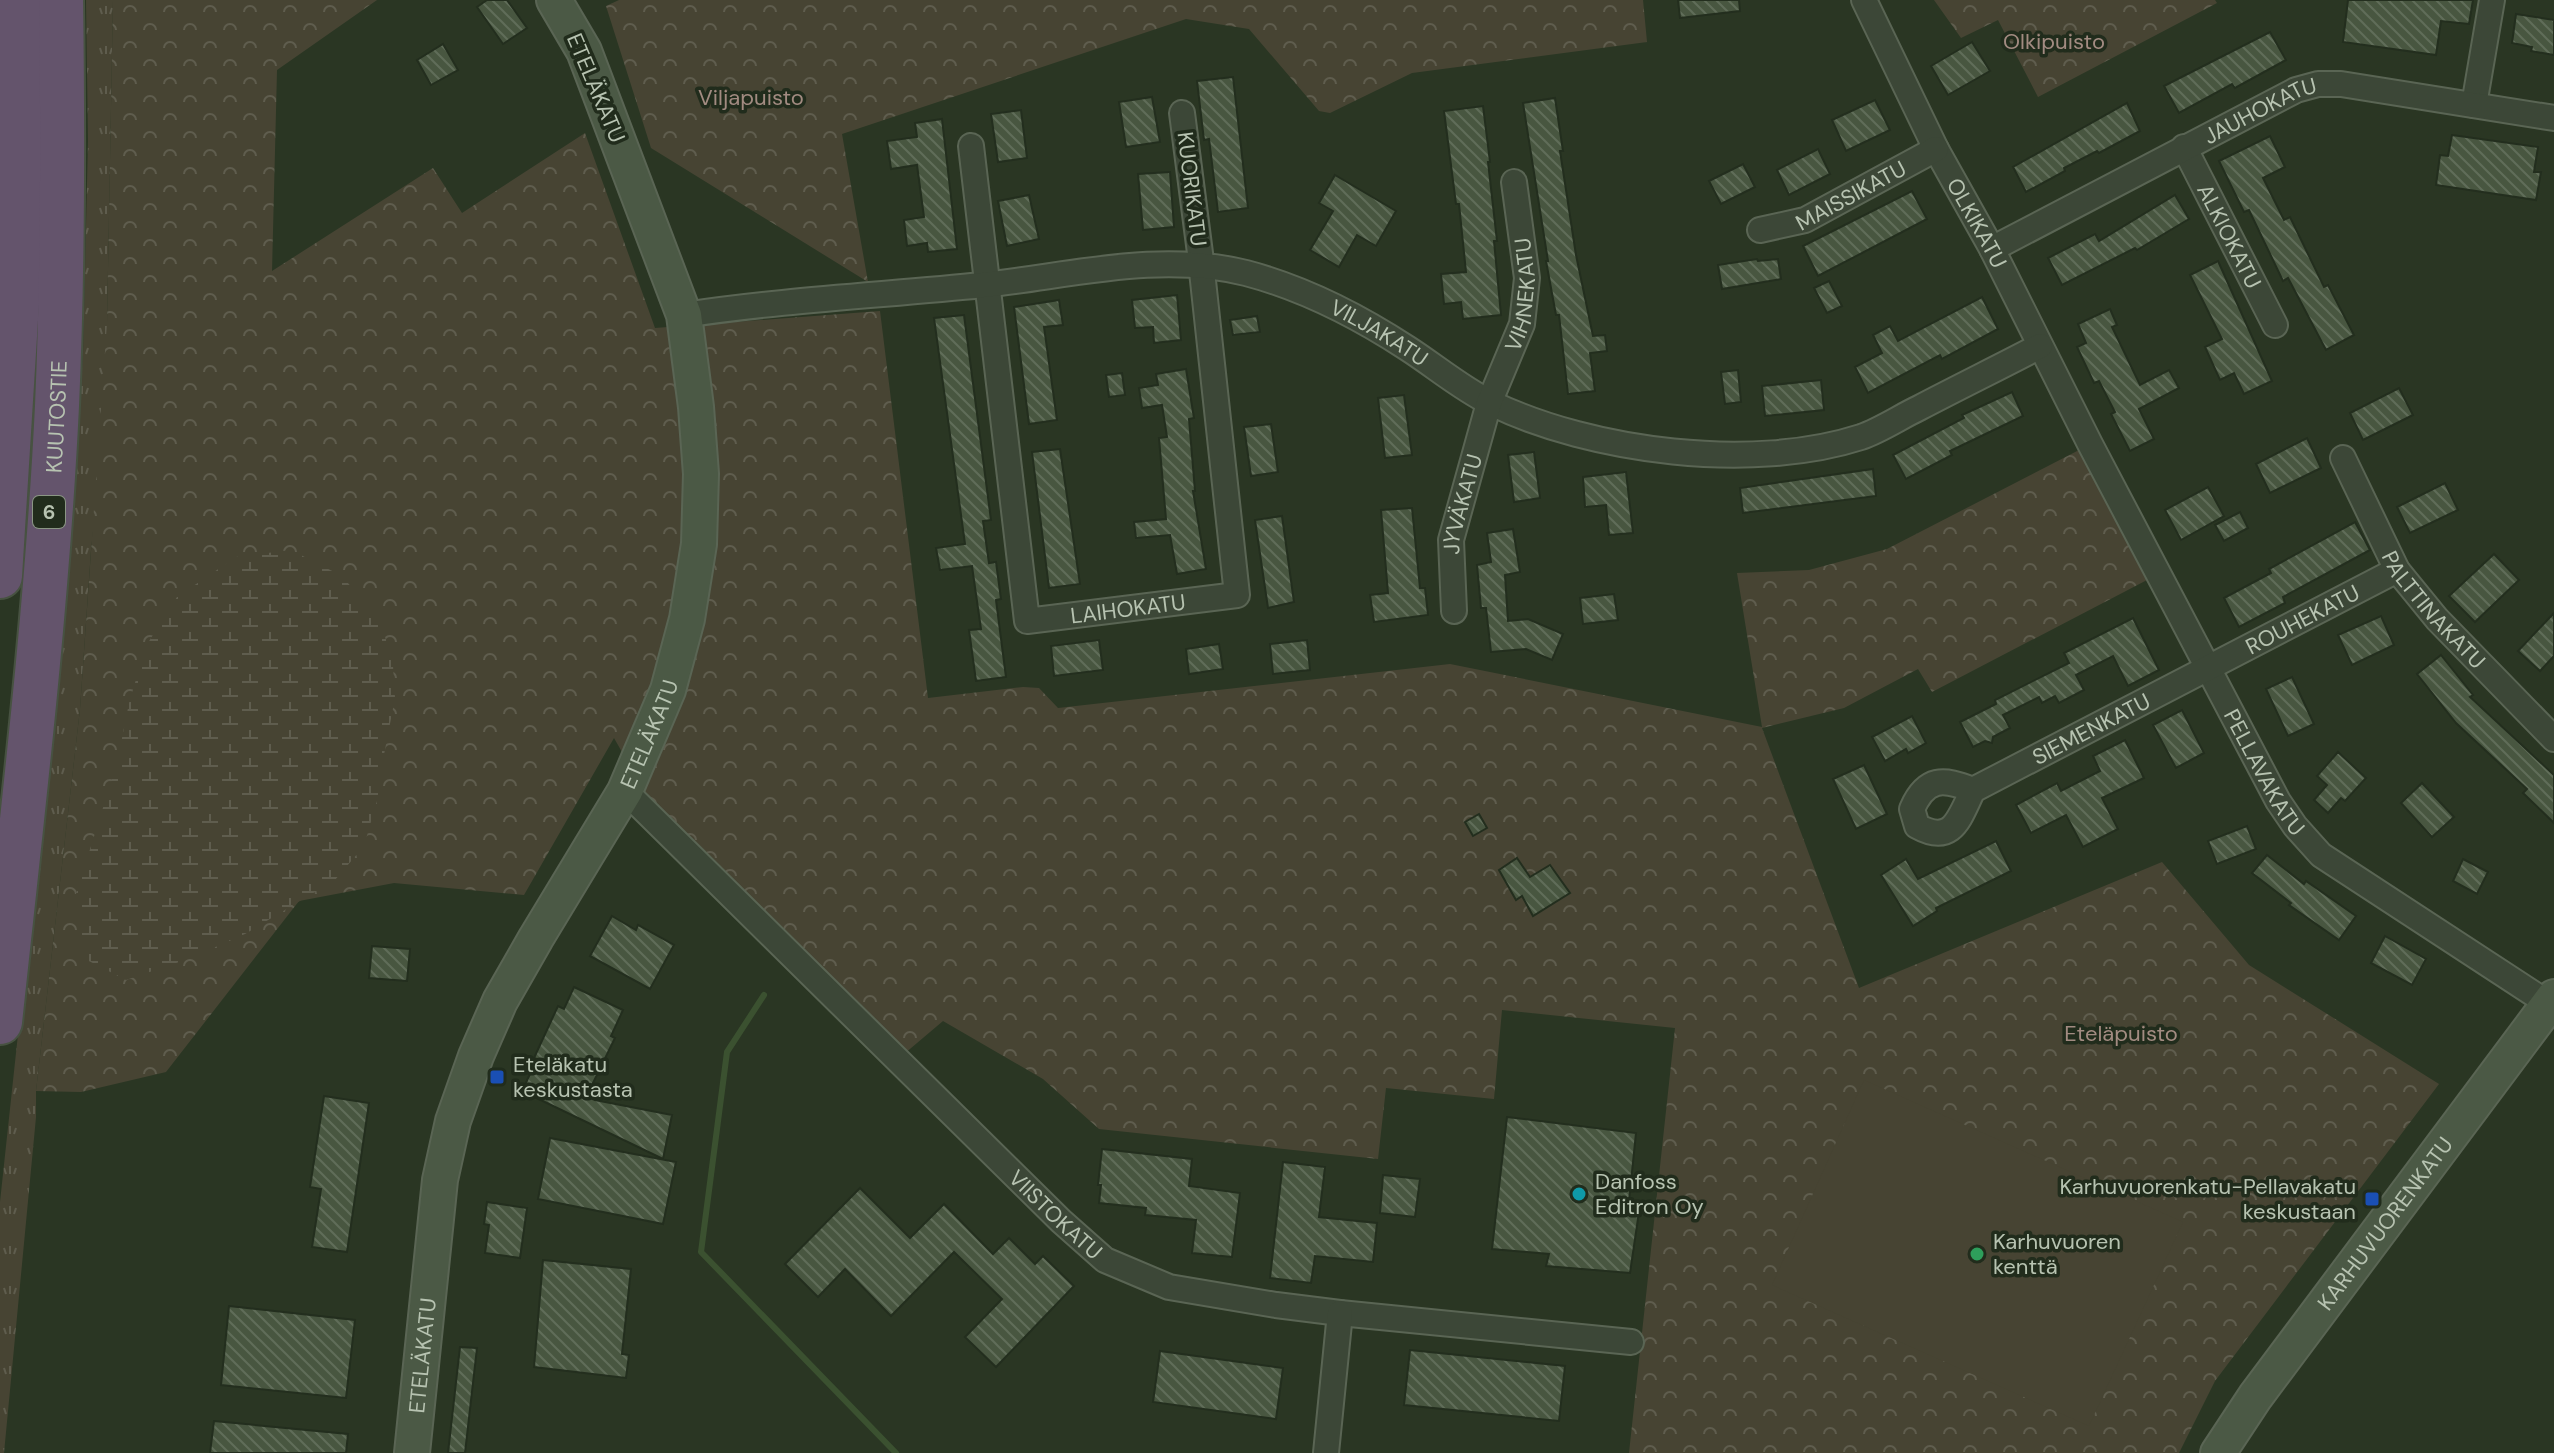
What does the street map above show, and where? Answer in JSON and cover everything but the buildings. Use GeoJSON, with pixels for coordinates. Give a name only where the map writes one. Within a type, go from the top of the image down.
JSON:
{"type":"FeatureCollection","features":[{"type":"Feature","properties":{"kind":"highway","name":"KUUTOSTIE"},"geometry":{"type":"LineString","coordinates":[[0,576],[21,240],[20,0]]}},
{"type":"Feature","properties":{"kind":"highway","name":"KUUTOSTIE"},"geometry":{"type":"LineString","coordinates":[[0,1022],[39,658],[57,409],[63,231],[61,0]]}},
{"type":"Feature","properties":{"kind":"main road","name":"ETELÄKATU"},"geometry":{"type":"LineString","coordinates":[[412,1453],[440,1180],[453,1121],[500,1001],[625,791],[668,690],[687,619],[699,544],[701,474],[684,315],[584,51],[554,0]]}},
{"type":"Feature","properties":{"kind":"main road","name":"KARHUVUORENKATU"},"geometry":{"type":"LineString","coordinates":[[2218,1453],[2255,1397],[2552,1003]]}},
{"type":"Feature","properties":{"kind":"street","name":"OLKIKATU"},"geometry":{"type":"LineString","coordinates":[[1864,0],[1936,149],[1992,249],[2090,444]]}},
{"type":"Feature","properties":{"kind":"street"},"geometry":{"type":"LineString","coordinates":[[2474,105],[2492,0]]}},
{"type":"Feature","properties":{"kind":"street","name":"JAUHOKATU"},"geometry":{"type":"LineString","coordinates":[[1992,249],[2296,90],[2318,84],[2341,84],[2554,118]]}},
{"type":"Feature","properties":{"kind":"street","name":"KUORIKATU"},"geometry":{"type":"LineString","coordinates":[[1182,113],[1201,266]]}},
{"type":"Feature","properties":{"kind":"street"},"geometry":{"type":"LineString","coordinates":[[971,146],[988,284]]}},
{"type":"Feature","properties":{"kind":"street","name":"ALKIOKATU"},"geometry":{"type":"LineString","coordinates":[[2184,147],[2275,325]]}},
{"type":"Feature","properties":{"kind":"street","name":"MAISSIKATU"},"geometry":{"type":"LineString","coordinates":[[1760,230],[1805,220],[1936,149]]}},
{"type":"Feature","properties":{"kind":"street","name":"VIHNEKATU"},"geometry":{"type":"LineString","coordinates":[[1489,403],[1522,324],[1527,278],[1514,182]]}},
{"type":"Feature","properties":{"kind":"street","name":"VILJAKATU"},"geometry":{"type":"LineString","coordinates":[[684,315],[988,284],[1135,265],[1201,266],[1245,273],[1298,291],[1353,315],[1489,403],[1546,425],[1600,441],[1725,456],[1815,447],[1863,436],[2040,346]]}},
{"type":"Feature","properties":{"kind":"street","name":"LAIHOKATU"},"geometry":{"type":"LineString","coordinates":[[988,284],[1027,621],[1237,595],[1201,266]]}},
{"type":"Feature","properties":{"kind":"street","name":"JYVÄKATU"},"geometry":{"type":"LineString","coordinates":[[1454,611],[1451,540],[1489,403]]}},
{"type":"Feature","properties":{"kind":"street","name":"PELLAVAKATU"},"geometry":{"type":"LineString","coordinates":[[2090,444],[2278,801],[2295,826],[2321,855],[2552,1003]]}},
{"type":"Feature","properties":{"kind":"street","name":"PALTTINAKATU"},"geometry":{"type":"LineString","coordinates":[[2343,458],[2397,570],[2437,619],[2554,739]]}},
{"type":"Feature","properties":{"kind":"street","name":"ROUHEKATU"},"geometry":{"type":"LineString","coordinates":[[2208,668],[2397,570]]}},
{"type":"Feature","properties":{"kind":"street","name":"SIEMENKATU"},"geometry":{"type":"LineString","coordinates":[[1973,790],[2208,668]]}},
{"type":"Feature","properties":{"kind":"street","name":"VIISTOKATU"},"geometry":{"type":"LineString","coordinates":[[625,791],[1061,1221],[1105,1260],[1169,1287],[1276,1305],[1631,1342]]}},
{"type":"Feature","properties":{"kind":"street"},"geometry":{"type":"LineString","coordinates":[[1326,1453],[1340,1313]]}},
{"type":"Feature","properties":{"kind":"green space"},"geometry":{"type":"Polygon","coordinates":[[[86,0],[113,0],[107,323],[111,358],[91,550],[80,709],[36,1091],[4,1453],[0,1453],[0,1202],[65,597],[83,355],[88,141],[86,0]]]}},
{"type":"Feature","properties":{"kind":"green space","name":"Eteläpuisto"},"geometry":{"type":"Polygon","coordinates":[[[113,0],[377,0],[277,70],[272,271],[433,168],[462,213],[585,133],[655,328],[880,311],[928,698],[1023,687],[1039,688],[1058,708],[1450,664],[1762,727],[1737,573],[1809,570],[1887,549],[2081,449],[2147,580],[1932,692],[1918,669],[1844,708],[1762,728],[1859,988],[2162,862],[2249,965],[2439,1084],[2215,1381],[2179,1453],[1629,1453],[1675,1028],[1502,1010],[1494,1099],[1386,1088],[1378,1159],[1099,1129],[1043,1079],[943,1021],[904,1054],[658,815],[614,738],[524,895],[394,883],[299,901],[166,1072],[81,1092],[36,1091],[80,709],[107,323],[113,0]]]}},
{"type":"Feature","properties":{"kind":"green space","name":"Viljapuisto"},"geometry":{"type":"Polygon","coordinates":[[[619,0],[1643,0],[1647,42],[1412,73],[1330,113],[1319,111],[1249,29],[1186,19],[842,134],[868,282],[651,148],[606,6],[619,0]]]}},
{"type":"Feature","properties":{"kind":"green space","name":"Olkipuisto"},"geometry":{"type":"Polygon","coordinates":[[[1934,0],[2215,0],[2217,3],[2038,97],[1998,20],[1961,38],[1934,0]]]}},
{"type":"Feature","properties":{"kind":"green space"},"geometry":{"type":"Polygon","coordinates":[[[291,550],[342,576],[381,622],[393,666],[395,698],[380,790],[364,846],[335,880],[245,934],[188,959],[126,980],[83,958],[76,894],[117,763],[129,703],[146,646],[177,597],[236,557],[291,550]]]}},
{"type":"Feature","properties":{"kind":"green space","name":"Karhuvuoren kenttä"},"geometry":{"type":"Polygon","coordinates":[[[1864,1080],[2183,1222],[2089,1426],[1772,1285],[1864,1080]]]}},
{"type":"Feature","properties":{"kind":"waterway"},"geometry":{"type":"LineString","coordinates":[[764,995],[727,1052],[701,1252],[896,1453]]}},
{"type":"Feature","properties":{"kind":"place","name":"Eteläkatu keskustasta"},"geometry":{"type":"Point","coordinates":[497,1077]}},
{"type":"Feature","properties":{"kind":"place","name":"Danfoss Editron Oy"},"geometry":{"type":"Point","coordinates":[1579,1194]}},
{"type":"Feature","properties":{"kind":"place","name":"Karhuvuorenkatu-Pellavakatu keskustaan"},"geometry":{"type":"Point","coordinates":[2372,1199]}},
{"type":"Feature","properties":{"kind":"place","name":"Karhuvuoren kenttä"},"geometry":{"type":"Point","coordinates":[1977,1254]}}]}
